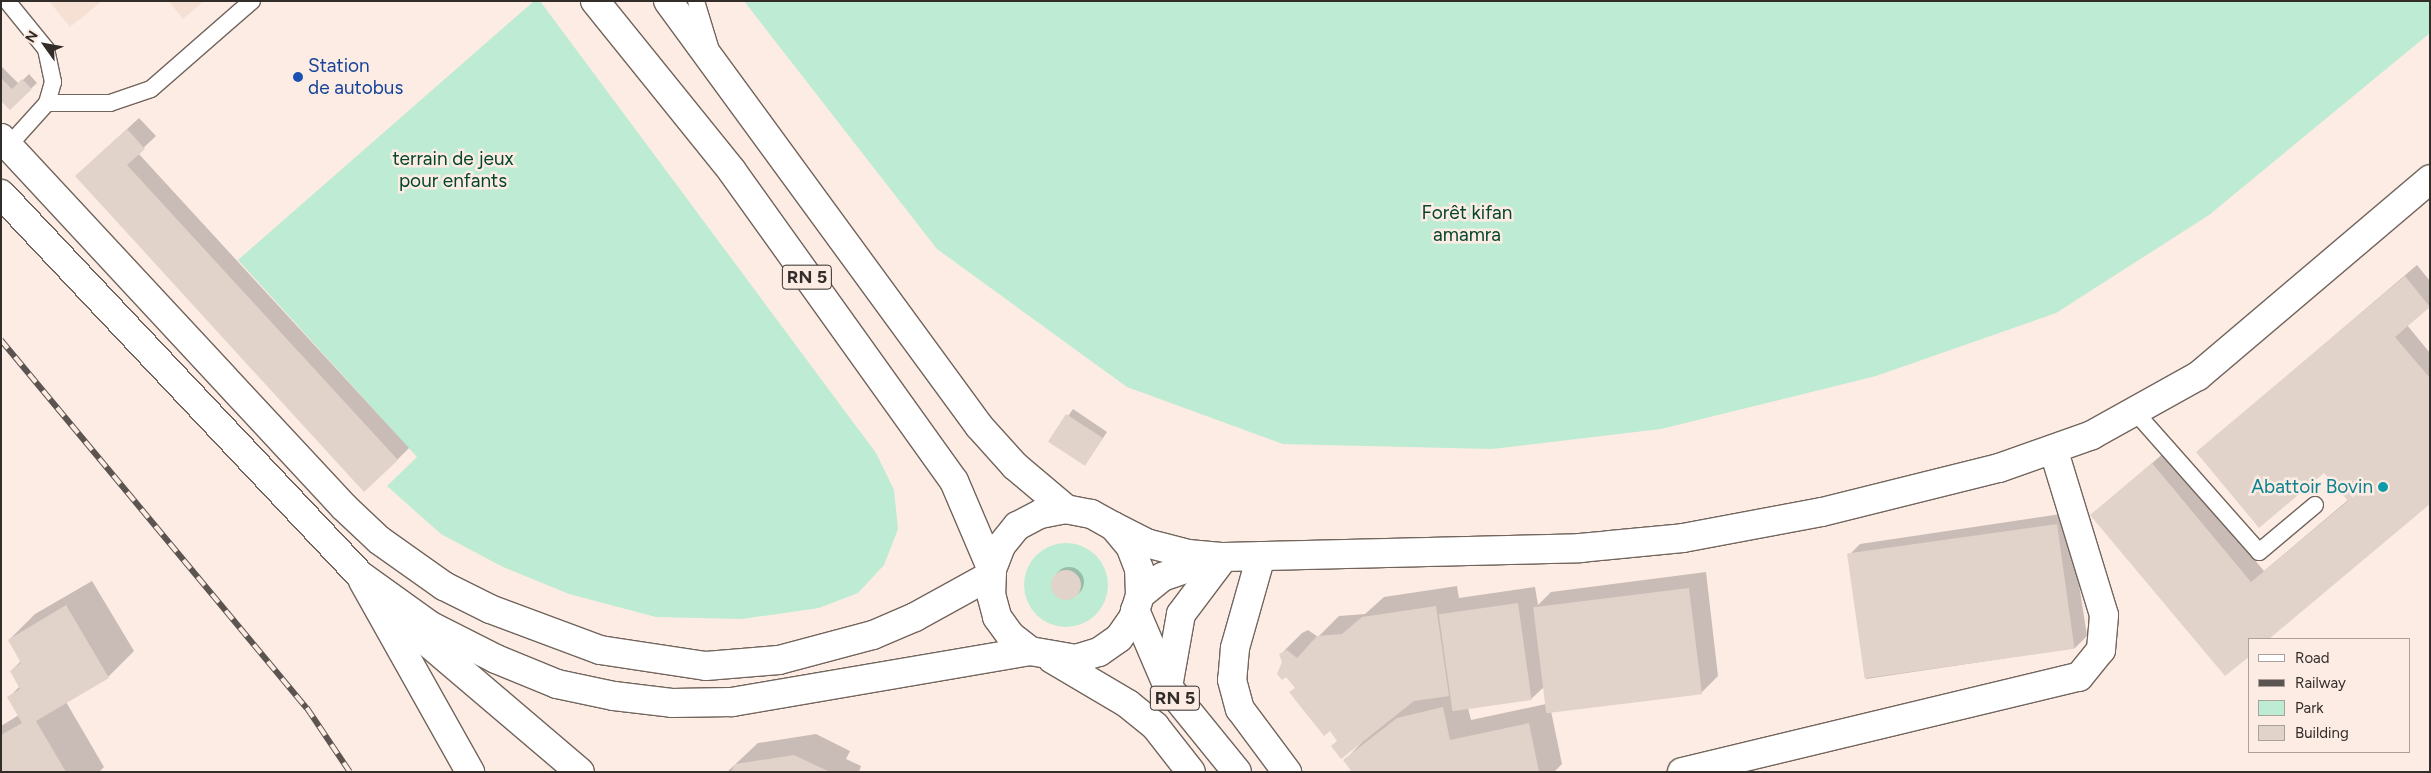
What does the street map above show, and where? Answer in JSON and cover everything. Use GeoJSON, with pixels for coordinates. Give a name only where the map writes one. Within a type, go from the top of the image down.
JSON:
{"type":"FeatureCollection","features":[{"type":"Feature","properties":{"kind":"street","name":"RN 5"},"geometry":{"type":"LineString","coordinates":[[595,1],[732,171],[954,481],[992,572]]}},
{"type":"Feature","properties":{"kind":"street","name":"RN 5"},"geometry":{"type":"LineString","coordinates":[[668,1],[979,426],[1015,466],[1066,509]]}},
{"type":"Feature","properties":{"kind":"street"},"geometry":{"type":"LineString","coordinates":[[5,142],[344,507],[420,569],[490,609],[600,650],[706,666],[779,660],[873,635],[915,617],[992,572]]}},
{"type":"Feature","properties":{"kind":"street"},"geometry":{"type":"LineString","coordinates":[[1041,655],[1011,636],[997,617],[992,572],[1001,546],[1018,526],[1040,514],[1066,509],[1091,514],[1113,526],[1179,552],[1224,557],[1580,548],[1683,538],[1822,512],[2054,451],[2137,414],[2198,376],[2250,336],[2430,179]]}},
{"type":"Feature","properties":{"kind":"street"},"geometry":{"type":"LineString","coordinates":[[1,194],[407,625],[580,772]]}},
{"type":"Feature","properties":{"kind":"street"},"geometry":{"type":"LineString","coordinates":[[1682,772],[2062,684],[2078,677],[2101,650],[2104,615],[2054,451]]}},
{"type":"Feature","properties":{"kind":"street"},"geometry":{"type":"LineString","coordinates":[[1113,526],[1130,546],[1139,569],[1138,602]]}},
{"type":"Feature","properties":{"kind":"street"},"geometry":{"type":"LineString","coordinates":[[1261,556],[1235,648],[1232,680],[1240,708],[1287,772]]}},
{"type":"Feature","properties":{"kind":"street"},"geometry":{"type":"LineString","coordinates":[[360,575],[431,626],[496,659],[556,684],[614,696],[672,703],[732,702],[1041,655],[1076,659],[1099,652],[1119,638],[1138,602],[1186,566],[1224,557]]}},
{"type":"Feature","properties":{"kind":"street"},"geometry":{"type":"LineString","coordinates":[[1168,686],[1181,614],[1224,557]]}},
{"type":"Feature","properties":{"kind":"street"},"geometry":{"type":"LineString","coordinates":[[360,575],[470,772]]}},
{"type":"Feature","properties":{"kind":"street","name":"RN 5"},"geometry":{"type":"LineString","coordinates":[[1138,602],[1168,686],[1237,772]]}},
{"type":"Feature","properties":{"kind":"street","name":"RN 5"},"geometry":{"type":"LineString","coordinates":[[1041,655],[1128,704],[1155,726],[1191,772]]}},
{"type":"Feature","properties":{"kind":"street"},"geometry":{"type":"LineString","coordinates":[[496,659],[508,695],[541,740]]}},
{"type":"Feature","properties":{"kind":"lane"},"geometry":{"type":"LineString","coordinates":[[5,142],[47,103],[52,65],[8,1]]}},
{"type":"Feature","properties":{"kind":"lane"},"geometry":{"type":"LineString","coordinates":[[47,103],[110,103],[151,89],[252,1]]}},
{"type":"Feature","properties":{"kind":"lane"},"geometry":{"type":"LineString","coordinates":[[696,1],[717,68]]}},
{"type":"Feature","properties":{"kind":"lane"},"geometry":{"type":"LineString","coordinates":[[2137,414],[2259,552],[2314,505]]}},
{"type":"Feature","properties":{"kind":"shaded area"},"geometry":{"type":"Polygon","coordinates":[[[49,1],[102,1],[70,27],[49,1]]]}},
{"type":"Feature","properties":{"kind":"shaded area"},"geometry":{"type":"Polygon","coordinates":[[[169,1],[204,1],[183,19],[169,1]]]}},
{"type":"Feature","properties":{"kind":"green space","name":"terrain de jeux pour enfants"},"geometry":{"type":"Polygon","coordinates":[[[534,1],[540,1],[876,453],[894,490],[898,529],[884,565],[858,593],[819,608],[742,619],[656,617],[569,594],[501,566],[441,534],[387,486],[417,457],[238,260],[534,1]]]}},
{"type":"Feature","properties":{"kind":"green space","name":"Forêt kifan amamra"},"geometry":{"type":"Polygon","coordinates":[[[744,1],[2430,1],[2430,33],[2209,215],[2056,313],[1876,376],[1661,429],[1492,449],[1283,444],[1127,387],[937,249],[744,1]]]}},
{"type":"Feature","properties":{"kind":"green space"},"geometry":{"type":"Polygon","coordinates":[[[1066,543],[1082,546],[1096,555],[1105,569],[1108,585],[1105,601],[1096,615],[1082,624],[1066,627],[1050,624],[1036,615],[1027,601],[1024,585],[1027,569],[1036,555],[1050,546],[1066,543]]]}},
{"type":"Feature","properties":{"kind":"building"},"geometry":{"type":"Polygon","coordinates":[[[1,78],[12,89],[22,79],[32,89],[10,110],[1,101],[1,78]]]}},
{"type":"Feature","properties":{"kind":"building"},"geometry":{"type":"Polygon","coordinates":[[[127,129],[145,149],[127,165],[398,460],[364,492],[75,176],[127,129]]]}},
{"type":"Feature","properties":{"kind":"building","name":"Abattoir Bovin"},"geometry":{"type":"Polygon","coordinates":[[[2405,276],[2430,307],[2395,337],[2430,378],[2430,504],[2270,638],[2248,638],[2248,658],[2225,676],[2090,515],[2152,463],[2251,582],[2348,501],[2324,473],[2259,528],[2196,452],[2405,276]]]}},
{"type":"Feature","properties":{"kind":"building"},"geometry":{"type":"Polygon","coordinates":[[[1066,414],[1103,438],[1085,466],[1048,442],[1066,414]]]}},
{"type":"Feature","properties":{"kind":"building"},"geometry":{"type":"Polygon","coordinates":[[[2057,524],[2075,649],[1865,678],[1847,554],[2057,524]]]}},
{"type":"Feature","properties":{"kind":"building"},"geometry":{"type":"Polygon","coordinates":[[[1066,570],[1076,575],[1081,585],[1076,595],[1066,600],[1056,595],[1051,585],[1056,575],[1066,570]]]}},
{"type":"Feature","properties":{"kind":"building"},"geometry":{"type":"Polygon","coordinates":[[[1689,588],[1702,694],[1546,713],[1533,607],[1689,588]]]}},
{"type":"Feature","properties":{"kind":"building"},"geometry":{"type":"Polygon","coordinates":[[[1518,603],[1532,700],[1452,711],[1439,614],[1518,603]]]}},
{"type":"Feature","properties":{"kind":"building"},"geometry":{"type":"Polygon","coordinates":[[[66,605],[109,678],[36,721],[66,772],[1,772],[1,735],[22,723],[7,697],[20,689],[10,671],[21,663],[8,640],[66,605]]]}},
{"type":"Feature","properties":{"kind":"building"},"geometry":{"type":"Polygon","coordinates":[[[1436,606],[1449,696],[1414,701],[1341,759],[1331,746],[1337,741],[1330,731],[1324,736],[1289,692],[1295,688],[1286,677],[1282,680],[1277,674],[1282,662],[1279,654],[1287,650],[1297,658],[1317,636],[1342,634],[1362,617],[1436,606]]]}},
{"type":"Feature","properties":{"kind":"building"},"geometry":{"type":"Polygon","coordinates":[[[1443,707],[1450,740],[1529,723],[1539,772],[1352,772],[1343,760],[1397,718],[1443,707]]]}},
{"type":"Feature","properties":{"kind":"building"},"geometry":{"type":"Polygon","coordinates":[[[794,755],[830,772],[731,772],[735,764],[794,755]]]}},
{"type":"Feature","properties":{"kind":"railway"},"geometry":{"type":"LineString","coordinates":[[1,340],[307,708],[350,772]]}},
{"type":"Feature","properties":{"kind":"place","name":"Station de autobus"},"geometry":{"type":"Point","coordinates":[298,77]}},
{"type":"Feature","properties":{"kind":"place","name":"Abattoir Bovin"},"geometry":{"type":"Point","coordinates":[2383,487]}}]}
